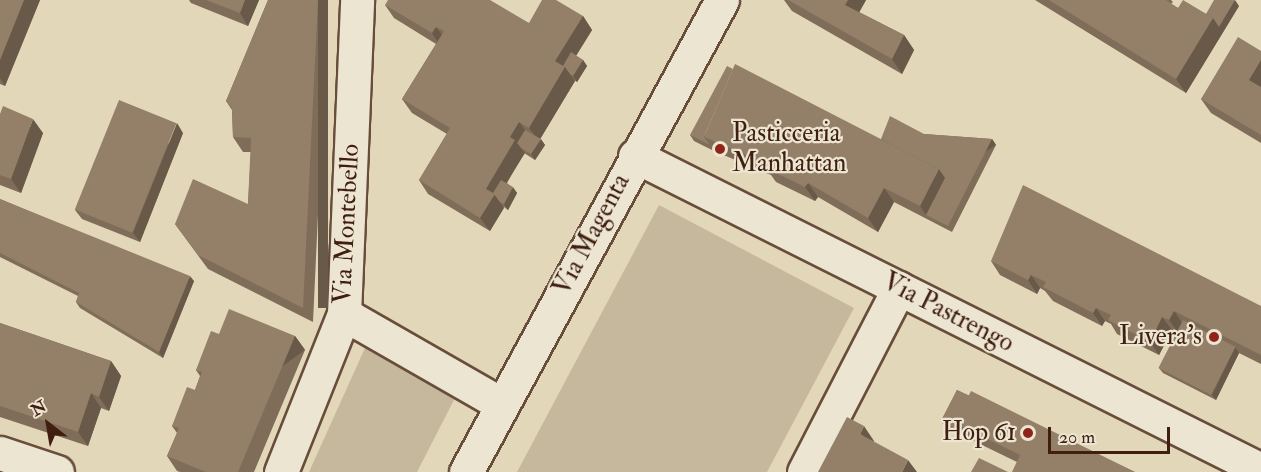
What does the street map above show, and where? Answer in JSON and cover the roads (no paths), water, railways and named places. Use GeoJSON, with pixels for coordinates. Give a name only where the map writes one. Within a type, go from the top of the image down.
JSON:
{"type":"FeatureCollection","features":[{"type":"Feature","properties":{"kind":"street","name":"Via Montebello"},"geometry":{"type":"LineString","coordinates":[[281,472],[344,314],[357,0]]}},
{"type":"Feature","properties":{"kind":"street","name":"Via Magenta"},"geometry":{"type":"LineString","coordinates":[[466,472],[635,156],[722,0]]}},
{"type":"Feature","properties":{"kind":"street","name":"Via Pastrengo"},"geometry":{"type":"LineString","coordinates":[[635,156],[1261,470]]}},
{"type":"Feature","properties":{"kind":"street"},"geometry":{"type":"LineString","coordinates":[[804,472],[899,288]]}},
{"type":"Feature","properties":{"kind":"street"},"geometry":{"type":"LineString","coordinates":[[344,314],[501,404]]}},
{"type":"Feature","properties":{"kind":"street"},"geometry":{"type":"LineString","coordinates":[[0,453],[57,472]]}},
{"type":"Feature","properties":{"kind":"place","name":"Pasticceria Manhattan"},"geometry":{"type":"Point","coordinates":[720,149]}},
{"type":"Feature","properties":{"kind":"place","name":"Livera's"},"geometry":{"type":"Point","coordinates":[1214,337]}},
{"type":"Feature","properties":{"kind":"place","name":"Hop 61"},"geometry":{"type":"Point","coordinates":[1028,433]}}]}
